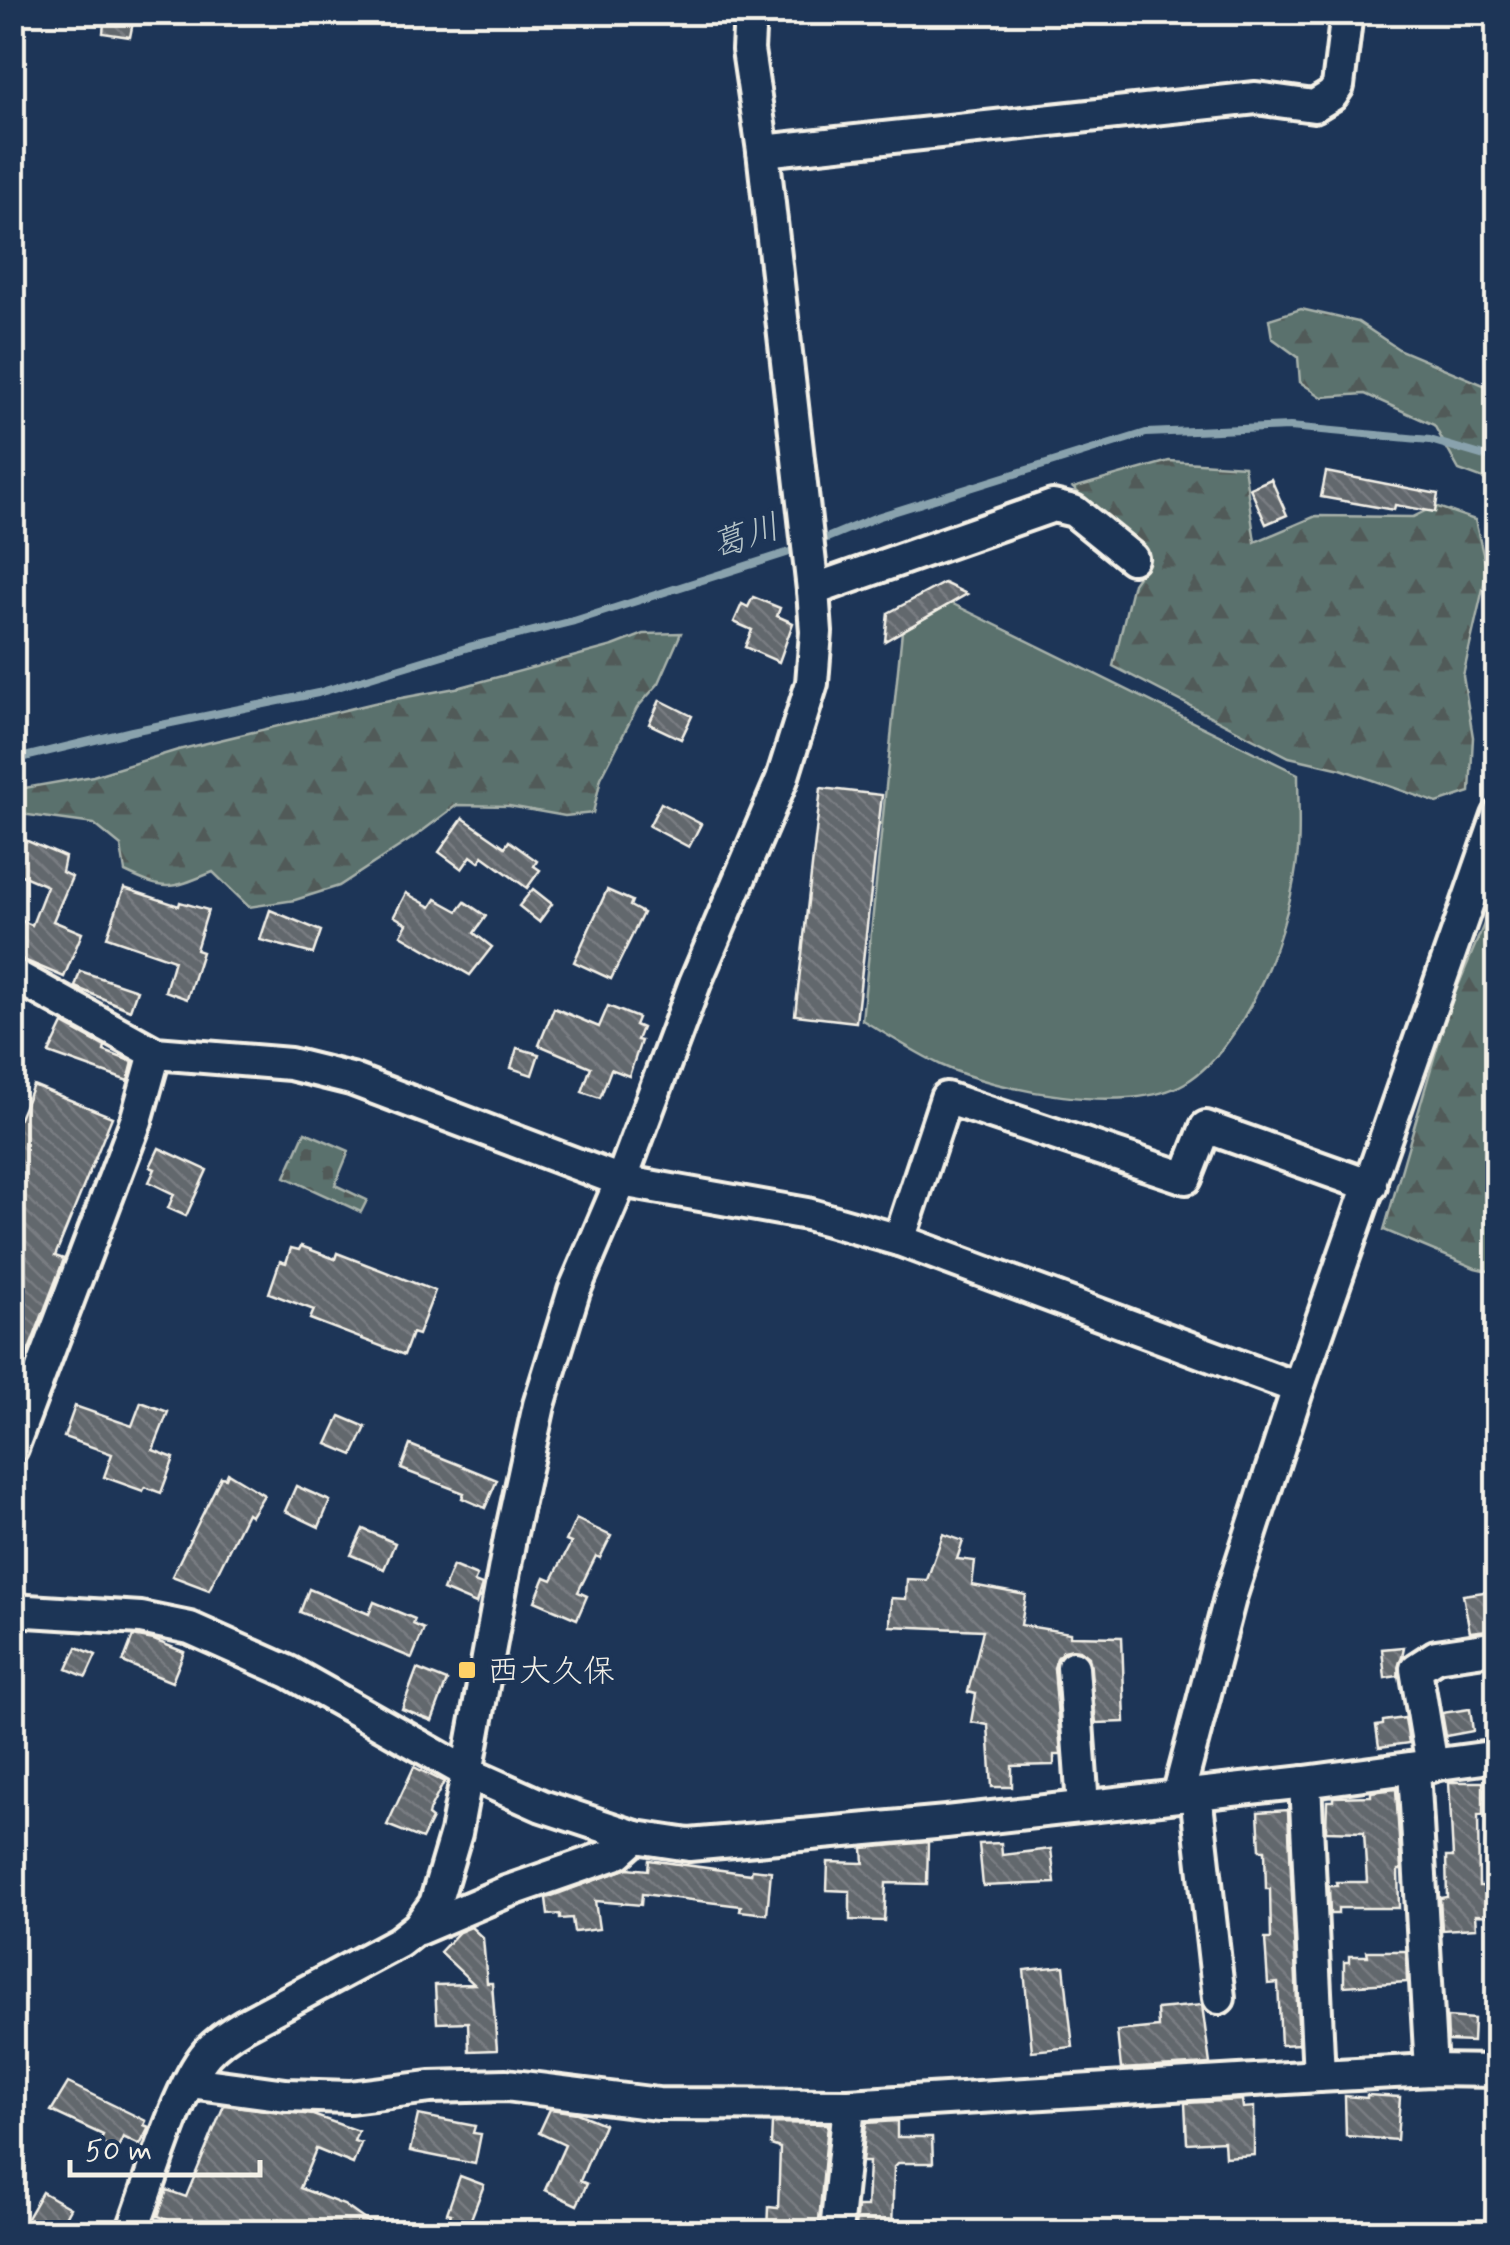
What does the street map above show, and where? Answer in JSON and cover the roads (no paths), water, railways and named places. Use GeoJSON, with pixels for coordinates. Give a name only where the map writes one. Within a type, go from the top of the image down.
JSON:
{"type":"FeatureCollection","features":[{"type":"Feature","properties":{"kind":"street"},"geometry":{"type":"LineString","coordinates":[[412,1932],[426,1918],[440,1893],[456,1833],[539,1406],[574,1291],[621,1180],[695,983],[782,779],[812,683],[816,632],[812,583],[748,50],[750,12]]}},
{"type":"Feature","properties":{"kind":"street"},"geometry":{"type":"LineString","coordinates":[[763,151],[1256,98],[1314,106],[1332,95],[1338,86],[1347,12]]}},
{"type":"Feature","properties":{"kind":"street"},"geometry":{"type":"LineString","coordinates":[[812,583],[1053,506],[1074,511],[1132,558]]}},
{"type":"Feature","properties":{"kind":"street"},"geometry":{"type":"LineString","coordinates":[[1220,1998],[1187,1795],[1230,1598],[1298,1388],[1498,816]]}},
{"type":"Feature","properties":{"kind":"street"},"geometry":{"type":"LineString","coordinates":[[12,974],[155,1053],[290,1064],[351,1079],[621,1180],[808,1214],[899,1240],[1298,1388]]}},
{"type":"Feature","properties":{"kind":"street"},"geometry":{"type":"LineString","coordinates":[[12,1448],[136,1121],[155,1053]]}},
{"type":"Feature","properties":{"kind":"street"},"geometry":{"type":"LineString","coordinates":[[899,1240],[946,1098],[1186,1178],[1206,1127],[1371,1186]]}},
{"type":"Feature","properties":{"kind":"street"},"geometry":{"type":"LineString","coordinates":[[12,1610],[141,1618],[190,1628],[306,1681],[466,1772],[572,1818],[636,1837],[690,1844],[762,1840],[1495,1761]]}},
{"type":"Feature","properties":{"kind":"street"},"geometry":{"type":"LineString","coordinates":[[1431,2070],[1423,1767],[1416,1669],[1436,1656],[1498,1647]]}},
{"type":"Feature","properties":{"kind":"street"},"geometry":{"type":"LineString","coordinates":[[1073,1667],[1083,1806]]}},
{"type":"Feature","properties":{"kind":"street"},"geometry":{"type":"LineString","coordinates":[[1305,1782],[1319,2076]]}},
{"type":"Feature","properties":{"kind":"street"},"geometry":{"type":"LineString","coordinates":[[132,2232],[190,2082],[206,2054],[223,2038],[412,1932],[506,1892],[618,1853],[636,1837]]}},
{"type":"Feature","properties":{"kind":"street"},"geometry":{"type":"LineString","coordinates":[[190,2082],[350,2098],[430,2087],[506,2086],[658,2104],[848,2105],[1431,2070],[1498,2071]]}},
{"type":"Feature","properties":{"kind":"street"},"geometry":{"type":"LineString","coordinates":[[836,2232],[848,2105]]}},
{"type":"Feature","properties":{"kind":"waterway","name":"葛川"},"geometry":{"type":"LineString","coordinates":[[817,542],[877,517],[1146,433],[1290,427],[1430,440],[1498,460]]}},
{"type":"Feature","properties":{"kind":"waterway","name":"葛川"},"geometry":{"type":"LineString","coordinates":[[12,760],[318,693],[469,647],[574,621],[799,549]]}},
{"type":"Feature","properties":{"kind":"place","name":"西大久保"},"geometry":{"type":"Point","coordinates":[467,1670]}}]}
